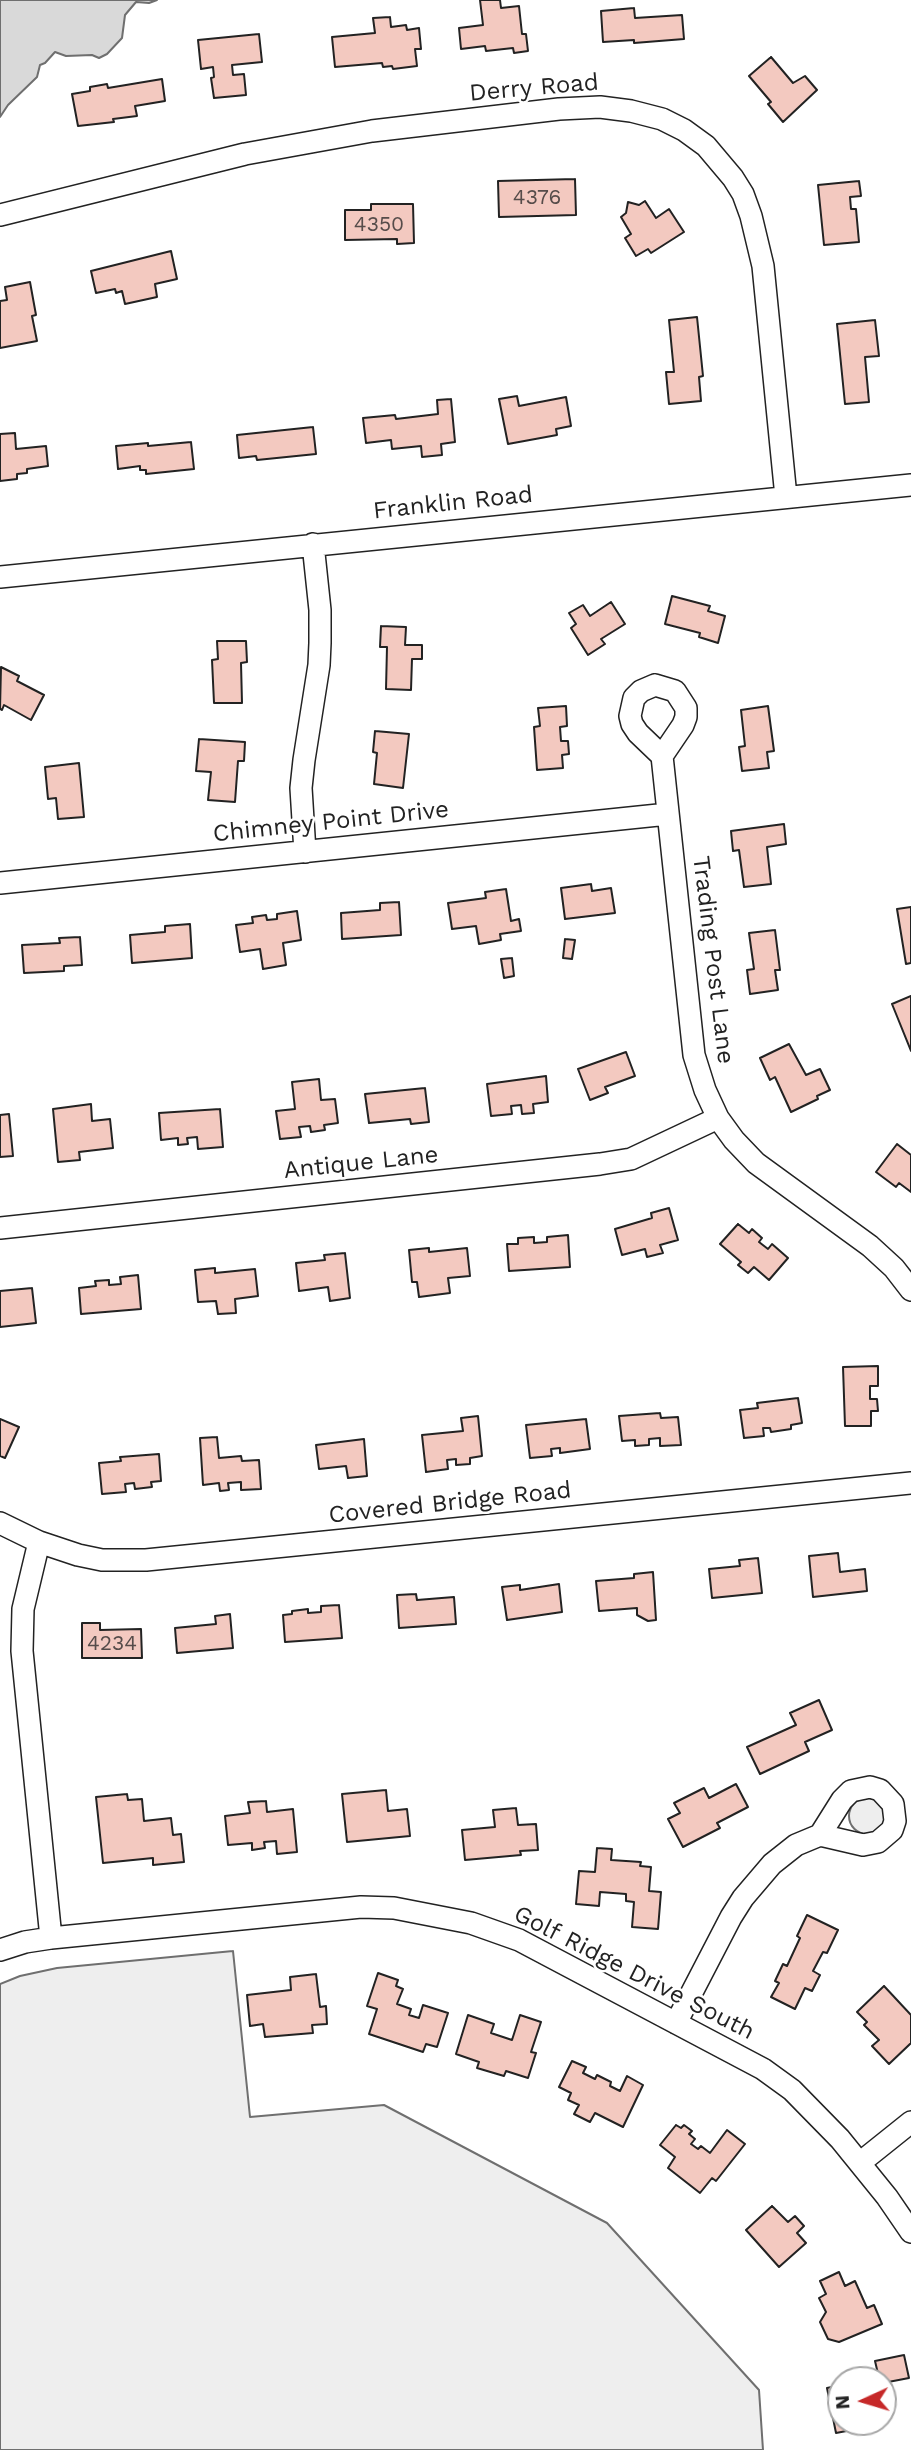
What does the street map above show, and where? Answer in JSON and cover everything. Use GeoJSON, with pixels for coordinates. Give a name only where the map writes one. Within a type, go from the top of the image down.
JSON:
{"type":"FeatureCollection","features":[{"type":"Feature","properties":{"kind":"street","name":"Derry Road"},"geometry":{"type":"LineString","coordinates":[[0,215],[245,154],[372,131],[586,107],[631,111],[662,119],[684,130],[713,153],[743,194],[751,216],[763,266],[786,497]]}},
{"type":"Feature","properties":{"kind":"street","name":"Franklin Road"},"geometry":{"type":"LineString","coordinates":[[0,577],[911,485]]}},
{"type":"Feature","properties":{"kind":"street"},"geometry":{"type":"LineString","coordinates":[[305,852],[302,788],[304,760],[320,643],[320,610],[313,544]]}},
{"type":"Feature","properties":{"kind":"street","name":"Trading Post Lane"},"geometry":{"type":"LineString","coordinates":[[662,756],[694,1055],[705,1090],[718,1118],[756,1163],[870,1246],[894,1268],[911,1290]]}},
{"type":"Feature","properties":{"kind":"street","name":"Chimney Point Drive"},"geometry":{"type":"LineString","coordinates":[[0,883],[668,814]]}},
{"type":"Feature","properties":{"kind":"street","name":"Antique Lane"},"geometry":{"type":"LineString","coordinates":[[0,1228],[600,1164],[631,1159],[718,1118]]}},
{"type":"Feature","properties":{"kind":"street","name":"Covered Bridge Road"},"geometry":{"type":"LineString","coordinates":[[0,1523],[39,1542],[78,1555],[102,1560],[146,1560],[911,1483]]}},
{"type":"Feature","properties":{"kind":"street"},"geometry":{"type":"LineString","coordinates":[[39,1542],[23,1609],[22,1651],[51,1938]]}},
{"type":"Feature","properties":{"kind":"street"},"geometry":{"type":"LineString","coordinates":[[676,2023],[721,1934],[743,1898],[782,1856],[796,1845],[820,1835]]}},
{"type":"Feature","properties":{"kind":"street","name":"Golf Ridge Drive South"},"geometry":{"type":"LineString","coordinates":[[0,1950],[51,1938],[330,1910],[394,1908],[471,1923],[519,1940],[763,2069],[792,2090],[841,2139],[861,2162],[911,2232]]}},
{"type":"Feature","properties":{"kind":"street"},"geometry":{"type":"LineString","coordinates":[[861,2162],[911,2122]]}},
{"type":"Feature","properties":{"kind":"shaded area"},"geometry":{"type":"Polygon","coordinates":[[[0,0],[157,0],[149,3],[136,2],[125,15],[122,38],[107,54],[99,58],[92,55],[66,56],[55,52],[40,65],[37,77],[8,105],[0,117],[0,0]]]}},
{"type":"Feature","properties":{"kind":"shaded area"},"geometry":{"type":"Polygon","coordinates":[[[867,1798],[879,1804],[885,1816],[879,1828],[867,1834],[855,1828],[849,1816],[855,1804],[867,1798]]]}},
{"type":"Feature","properties":{"kind":"shaded area"},"geometry":{"type":"Polygon","coordinates":[[[233,1951],[250,2117],[384,2105],[607,2223],[759,2390],[763,2450],[0,2450],[0,1984],[20,1976],[57,1968],[233,1951]]]}},
{"type":"Feature","properties":{"kind":"building"},"geometry":{"type":"Polygon","coordinates":[[[480,0],[500,0],[501,8],[519,6],[522,34],[526,34],[528,51],[514,53],[513,48],[486,51],[485,46],[461,49],[459,28],[483,25],[480,0]]]}},
{"type":"Feature","properties":{"kind":"building"},"geometry":{"type":"Polygon","coordinates":[[[634,8],[635,18],[682,15],[684,39],[634,43],[634,40],[603,42],[601,11],[634,8]]]}},
{"type":"Feature","properties":{"kind":"building"},"geometry":{"type":"Polygon","coordinates":[[[390,17],[391,27],[406,25],[407,30],[419,28],[421,49],[415,49],[417,66],[393,69],[392,66],[383,67],[382,63],[335,67],[332,37],[375,33],[373,18],[390,17]]]}},
{"type":"Feature","properties":{"kind":"building"},"geometry":{"type":"Polygon","coordinates":[[[259,34],[262,62],[232,65],[233,75],[244,74],[246,95],[214,98],[211,78],[214,77],[213,67],[201,69],[198,40],[259,34]]]}},
{"type":"Feature","properties":{"kind":"building"},"geometry":{"type":"Polygon","coordinates":[[[771,57],[793,83],[805,76],[817,90],[783,122],[768,104],[771,102],[749,76],[771,57]]]}},
{"type":"Feature","properties":{"kind":"building"},"geometry":{"type":"Polygon","coordinates":[[[162,79],[165,101],[135,106],[137,116],[78,126],[72,94],[107,84],[108,88],[162,79]]]}},
{"type":"Feature","properties":{"kind":"building"},"geometry":{"type":"Polygon","coordinates":[[[575,179],[576,215],[499,217],[498,181],[575,179]]]}},
{"type":"Feature","properties":{"kind":"building"},"geometry":{"type":"Polygon","coordinates":[[[859,181],[861,196],[850,197],[851,209],[856,209],[859,242],[824,245],[818,185],[859,181]]]}},
{"type":"Feature","properties":{"kind":"building"},"geometry":{"type":"Polygon","coordinates":[[[645,201],[656,218],[669,209],[684,232],[651,253],[648,249],[636,256],[625,238],[631,234],[621,217],[626,213],[628,202],[639,205],[645,201]]]}},
{"type":"Feature","properties":{"kind":"building"},"geometry":{"type":"Polygon","coordinates":[[[371,204],[413,204],[414,243],[397,244],[397,239],[345,240],[345,210],[371,210],[371,204]]]}},
{"type":"Feature","properties":{"kind":"building"},"geometry":{"type":"Polygon","coordinates":[[[171,251],[177,279],[155,284],[157,297],[125,304],[122,291],[116,293],[115,289],[96,293],[91,271],[171,251]]]}},
{"type":"Feature","properties":{"kind":"building"},"geometry":{"type":"Polygon","coordinates":[[[30,282],[37,341],[0,348],[0,301],[7,300],[5,287],[30,282]]]}},
{"type":"Feature","properties":{"kind":"building"},"geometry":{"type":"Polygon","coordinates":[[[697,317],[703,376],[699,377],[701,401],[669,404],[666,372],[674,372],[669,320],[697,317]]]}},
{"type":"Feature","properties":{"kind":"building"},"geometry":{"type":"Polygon","coordinates":[[[875,320],[879,356],[865,357],[869,402],[845,404],[837,324],[875,320]]]}},
{"type":"Feature","properties":{"kind":"building"},"geometry":{"type":"Polygon","coordinates":[[[517,396],[519,406],[566,397],[571,426],[556,429],[557,435],[508,444],[499,399],[517,396]]]}},
{"type":"Feature","properties":{"kind":"building"},"geometry":{"type":"Polygon","coordinates":[[[451,399],[455,442],[441,444],[442,455],[422,457],[421,446],[392,449],[391,440],[366,443],[363,418],[395,415],[396,419],[438,414],[437,400],[451,399]]]}},
{"type":"Feature","properties":{"kind":"building"},"geometry":{"type":"Polygon","coordinates":[[[313,427],[316,454],[257,460],[256,456],[239,458],[237,435],[313,427]]]}},
{"type":"Feature","properties":{"kind":"building"},"geometry":{"type":"Polygon","coordinates":[[[15,433],[16,449],[46,446],[48,466],[27,469],[27,473],[17,474],[17,479],[0,481],[0,434],[15,433]]]}},
{"type":"Feature","properties":{"kind":"building"},"geometry":{"type":"Polygon","coordinates":[[[191,442],[194,469],[146,474],[146,470],[140,470],[140,466],[118,469],[116,446],[191,442]]]}},
{"type":"Feature","properties":{"kind":"building"},"geometry":{"type":"Polygon","coordinates":[[[672,596],[710,606],[708,611],[725,616],[718,643],[699,637],[700,633],[665,624],[672,596]]]}},
{"type":"Feature","properties":{"kind":"building"},"geometry":{"type":"Polygon","coordinates":[[[611,602],[625,624],[601,639],[605,644],[588,655],[571,628],[576,624],[569,613],[583,605],[590,616],[611,602]]]}},
{"type":"Feature","properties":{"kind":"building"},"geometry":{"type":"Polygon","coordinates":[[[381,626],[406,627],[405,645],[422,645],[422,659],[412,659],[411,690],[386,689],[387,647],[380,647],[381,626]]]}},
{"type":"Feature","properties":{"kind":"building"},"geometry":{"type":"Polygon","coordinates":[[[217,641],[246,641],[247,662],[241,663],[242,703],[214,703],[212,660],[218,659],[217,641]]]}},
{"type":"Feature","properties":{"kind":"building"},"geometry":{"type":"Polygon","coordinates":[[[1,667],[19,676],[17,681],[44,695],[31,720],[4,705],[2,710],[0,709],[1,667]]]}},
{"type":"Feature","properties":{"kind":"building"},"geometry":{"type":"Polygon","coordinates":[[[566,706],[567,726],[560,727],[561,741],[568,741],[569,754],[562,755],[563,768],[537,770],[534,727],[540,726],[538,708],[566,706]]]}},
{"type":"Feature","properties":{"kind":"building"},"geometry":{"type":"Polygon","coordinates":[[[768,706],[774,751],[767,752],[769,768],[742,771],[739,747],[745,746],[741,710],[768,706]]]}},
{"type":"Feature","properties":{"kind":"building"},"geometry":{"type":"Polygon","coordinates":[[[375,731],[409,734],[403,788],[374,784],[377,753],[373,752],[375,731]]]}},
{"type":"Feature","properties":{"kind":"building"},"geometry":{"type":"Polygon","coordinates":[[[199,739],[245,742],[244,761],[238,761],[235,802],[208,800],[211,772],[196,771],[199,739]]]}},
{"type":"Feature","properties":{"kind":"building"},"geometry":{"type":"Polygon","coordinates":[[[79,763],[84,817],[58,819],[56,798],[48,799],[45,767],[79,763]]]}},
{"type":"Feature","properties":{"kind":"building"},"geometry":{"type":"Polygon","coordinates":[[[784,824],[786,844],[767,847],[771,884],[744,887],[739,850],[733,851],[731,831],[784,824]]]}},
{"type":"Feature","properties":{"kind":"building"},"geometry":{"type":"Polygon","coordinates":[[[591,884],[592,891],[611,888],[615,913],[565,919],[561,888],[591,884]]]}},
{"type":"Feature","properties":{"kind":"building"},"geometry":{"type":"Polygon","coordinates":[[[506,889],[511,921],[519,919],[521,931],[500,934],[501,940],[479,944],[476,926],[452,929],[448,903],[486,898],[485,892],[506,889]]]}},
{"type":"Feature","properties":{"kind":"building"},"geometry":{"type":"Polygon","coordinates":[[[399,902],[401,935],[342,939],[341,913],[380,910],[380,903],[399,902]]]}},
{"type":"Feature","properties":{"kind":"building"},"geometry":{"type":"Polygon","coordinates":[[[911,907],[911,963],[906,964],[897,909],[911,907]]]}},
{"type":"Feature","properties":{"kind":"building"},"geometry":{"type":"Polygon","coordinates":[[[297,911],[301,940],[283,943],[286,965],[263,969],[260,949],[240,952],[236,925],[253,923],[252,917],[266,915],[267,920],[277,919],[277,914],[297,911]]]}},
{"type":"Feature","properties":{"kind":"building"},"geometry":{"type":"Polygon","coordinates":[[[190,924],[192,958],[132,963],[130,935],[165,932],[165,926],[190,924]]]}},
{"type":"Feature","properties":{"kind":"building"},"geometry":{"type":"Polygon","coordinates":[[[775,930],[780,970],[775,970],[778,990],[750,994],[747,970],[754,969],[749,933],[775,930]]]}},
{"type":"Feature","properties":{"kind":"building"},"geometry":{"type":"Polygon","coordinates":[[[80,937],[82,965],[64,966],[64,971],[24,973],[22,945],[60,943],[59,938],[80,937]]]}},
{"type":"Feature","properties":{"kind":"building"},"geometry":{"type":"Polygon","coordinates":[[[565,939],[575,940],[572,959],[563,958],[565,939]]]}},
{"type":"Feature","properties":{"kind":"building"},"geometry":{"type":"Polygon","coordinates":[[[512,958],[514,976],[504,978],[501,959],[512,958]]]}},
{"type":"Feature","properties":{"kind":"building"},"geometry":{"type":"Polygon","coordinates":[[[911,996],[911,1051],[892,1004],[911,996]]]}},
{"type":"Feature","properties":{"kind":"building"},"geometry":{"type":"Polygon","coordinates":[[[789,1044],[806,1075],[820,1069],[830,1090],[791,1112],[775,1077],[770,1080],[760,1058],[789,1044]]]}},
{"type":"Feature","properties":{"kind":"building"},"geometry":{"type":"Polygon","coordinates":[[[626,1052],[635,1076],[605,1087],[608,1093],[590,1100],[578,1069],[626,1052]]]}},
{"type":"Feature","properties":{"kind":"building"},"geometry":{"type":"Polygon","coordinates":[[[546,1076],[548,1102],[533,1104],[534,1113],[522,1114],[521,1105],[511,1106],[512,1114],[491,1116],[487,1084],[546,1076]]]}},
{"type":"Feature","properties":{"kind":"building"},"geometry":{"type":"Polygon","coordinates":[[[319,1079],[321,1100],[335,1099],[338,1123],[324,1125],[325,1130],[311,1132],[310,1126],[299,1127],[301,1137],[280,1139],[276,1111],[295,1109],[292,1082],[319,1079]]]}},
{"type":"Feature","properties":{"kind":"building"},"geometry":{"type":"Polygon","coordinates":[[[425,1088],[429,1122],[411,1124],[410,1119],[369,1123],[365,1094],[425,1088]]]}},
{"type":"Feature","properties":{"kind":"building"},"geometry":{"type":"Polygon","coordinates":[[[91,1104],[92,1121],[110,1119],[113,1148],[79,1152],[80,1160],[58,1162],[53,1109],[91,1104]]]}},
{"type":"Feature","properties":{"kind":"building"},"geometry":{"type":"Polygon","coordinates":[[[220,1109],[223,1147],[198,1149],[197,1137],[187,1138],[188,1144],[178,1145],[178,1138],[161,1140],[159,1113],[220,1109]]]}},
{"type":"Feature","properties":{"kind":"building"},"geometry":{"type":"Polygon","coordinates":[[[9,1114],[13,1156],[0,1157],[0,1115],[9,1114]]]}},
{"type":"Feature","properties":{"kind":"building"},"geometry":{"type":"Polygon","coordinates":[[[897,1144],[911,1155],[911,1192],[899,1183],[896,1187],[876,1172],[897,1144]]]}},
{"type":"Feature","properties":{"kind":"building"},"geometry":{"type":"Polygon","coordinates":[[[669,1208],[678,1240],[660,1245],[663,1253],[647,1257],[645,1249],[622,1255],[615,1229],[652,1218],[651,1213],[669,1208]]]}},
{"type":"Feature","properties":{"kind":"building"},"geometry":{"type":"Polygon","coordinates":[[[738,1224],[749,1233],[752,1229],[762,1238],[759,1242],[768,1249],[772,1244],[788,1258],[769,1280],[754,1267],[748,1273],[738,1265],[741,1262],[720,1244],[738,1224]]]}},
{"type":"Feature","properties":{"kind":"building"},"geometry":{"type":"Polygon","coordinates":[[[568,1235],[570,1267],[509,1271],[507,1244],[518,1244],[518,1238],[534,1237],[534,1243],[547,1242],[547,1237],[568,1235]]]}},
{"type":"Feature","properties":{"kind":"building"},"geometry":{"type":"Polygon","coordinates":[[[429,1248],[429,1252],[467,1248],[470,1276],[448,1278],[450,1293],[419,1297],[417,1282],[412,1282],[409,1250],[429,1248]]]}},
{"type":"Feature","properties":{"kind":"building"},"geometry":{"type":"Polygon","coordinates":[[[345,1253],[350,1298],[330,1301],[328,1287],[299,1291],[296,1263],[325,1260],[324,1255],[345,1253]]]}},
{"type":"Feature","properties":{"kind":"building"},"geometry":{"type":"Polygon","coordinates":[[[215,1268],[215,1273],[255,1269],[258,1296],[235,1299],[236,1313],[218,1314],[216,1301],[198,1302],[195,1270],[215,1268]]]}},
{"type":"Feature","properties":{"kind":"building"},"geometry":{"type":"Polygon","coordinates":[[[138,1275],[141,1309],[81,1314],[79,1288],[96,1286],[95,1281],[109,1280],[109,1285],[121,1284],[120,1277],[138,1275]]]}},
{"type":"Feature","properties":{"kind":"building"},"geometry":{"type":"Polygon","coordinates":[[[32,1288],[36,1323],[0,1327],[0,1291],[32,1288]]]}},
{"type":"Feature","properties":{"kind":"building"},"geometry":{"type":"Polygon","coordinates":[[[878,1366],[878,1386],[870,1386],[870,1399],[877,1399],[878,1411],[871,1411],[871,1426],[845,1426],[843,1367],[878,1366]]]}},
{"type":"Feature","properties":{"kind":"building"},"geometry":{"type":"Polygon","coordinates":[[[798,1398],[802,1423],[791,1425],[791,1429],[771,1432],[770,1428],[763,1428],[764,1436],[744,1438],[740,1410],[758,1408],[757,1403],[798,1398]]]}},
{"type":"Feature","properties":{"kind":"building"},"geometry":{"type":"Polygon","coordinates":[[[660,1413],[661,1418],[678,1417],[681,1445],[660,1446],[660,1438],[649,1439],[649,1445],[635,1446],[635,1440],[622,1441],[619,1416],[660,1413]]]}},
{"type":"Feature","properties":{"kind":"building"},"geometry":{"type":"Polygon","coordinates":[[[478,1416],[482,1456],[470,1458],[470,1464],[456,1465],[456,1459],[447,1460],[448,1469],[426,1472],[422,1435],[463,1431],[461,1418],[478,1416]]]}},
{"type":"Feature","properties":{"kind":"building"},"geometry":{"type":"Polygon","coordinates":[[[0,1419],[19,1427],[5,1458],[0,1456],[0,1419]]]}},
{"type":"Feature","properties":{"kind":"building"},"geometry":{"type":"Polygon","coordinates":[[[586,1419],[590,1449],[560,1453],[560,1448],[551,1449],[552,1456],[530,1458],[526,1425],[586,1419]]]}},
{"type":"Feature","properties":{"kind":"building"},"geometry":{"type":"Polygon","coordinates":[[[217,1437],[219,1458],[241,1456],[242,1461],[259,1460],[261,1489],[241,1490],[241,1482],[228,1483],[229,1490],[220,1491],[219,1483],[203,1485],[200,1438],[217,1437]]]}},
{"type":"Feature","properties":{"kind":"building"},"geometry":{"type":"Polygon","coordinates":[[[364,1439],[367,1476],[348,1478],[346,1466],[319,1469],[316,1445],[364,1439]]]}},
{"type":"Feature","properties":{"kind":"building"},"geometry":{"type":"Polygon","coordinates":[[[159,1454],[161,1481],[151,1482],[152,1487],[135,1489],[134,1483],[125,1484],[126,1492],[102,1494],[99,1463],[121,1461],[120,1457],[159,1454]]]}},
{"type":"Feature","properties":{"kind":"building"},"geometry":{"type":"Polygon","coordinates":[[[838,1553],[840,1572],[865,1569],[867,1591],[813,1597],[809,1556],[838,1553]]]}},
{"type":"Feature","properties":{"kind":"building"},"geometry":{"type":"Polygon","coordinates":[[[758,1558],[762,1593],[712,1598],[709,1569],[740,1566],[739,1560],[758,1558]]]}},
{"type":"Feature","properties":{"kind":"building"},"geometry":{"type":"Polygon","coordinates":[[[653,1572],[656,1620],[648,1621],[637,1615],[637,1608],[599,1611],[596,1581],[634,1578],[634,1574],[653,1572]]]}},
{"type":"Feature","properties":{"kind":"building"},"geometry":{"type":"Polygon","coordinates":[[[559,1584],[562,1612],[507,1620],[502,1587],[520,1585],[520,1590],[559,1584]]]}},
{"type":"Feature","properties":{"kind":"building"},"geometry":{"type":"Polygon","coordinates":[[[416,1594],[417,1600],[454,1597],[456,1624],[399,1628],[397,1595],[416,1594]]]}},
{"type":"Feature","properties":{"kind":"building"},"geometry":{"type":"Polygon","coordinates":[[[339,1605],[342,1638],[285,1642],[283,1615],[308,1609],[308,1613],[321,1612],[321,1606],[339,1605]]]}},
{"type":"Feature","properties":{"kind":"building"},"geometry":{"type":"Polygon","coordinates":[[[230,1614],[233,1648],[177,1653],[175,1628],[216,1624],[215,1616],[230,1614]]]}},
{"type":"Feature","properties":{"kind":"building"},"geometry":{"type":"Polygon","coordinates":[[[82,1623],[100,1623],[100,1630],[141,1629],[142,1658],[82,1658],[82,1623]]]}},
{"type":"Feature","properties":{"kind":"building"},"geometry":{"type":"Polygon","coordinates":[[[819,1700],[832,1730],[805,1742],[809,1751],[760,1774],[747,1747],[796,1725],[790,1713],[819,1700]]]}},
{"type":"Feature","properties":{"kind":"building"},"geometry":{"type":"Polygon","coordinates":[[[736,1784],[748,1807],[717,1823],[720,1828],[683,1847],[668,1819],[680,1813],[674,1803],[704,1788],[709,1798],[736,1784]]]}},
{"type":"Feature","properties":{"kind":"building"},"geometry":{"type":"Polygon","coordinates":[[[386,1790],[388,1811],[407,1809],[410,1836],[347,1842],[342,1794],[386,1790]]]}},
{"type":"Feature","properties":{"kind":"building"},"geometry":{"type":"Polygon","coordinates":[[[127,1794],[128,1800],[142,1799],[144,1821],[171,1818],[173,1835],[181,1834],[184,1862],[153,1865],[153,1858],[103,1863],[96,1797],[127,1794]]]}},
{"type":"Feature","properties":{"kind":"building"},"geometry":{"type":"Polygon","coordinates":[[[266,1801],[267,1812],[293,1809],[297,1852],[277,1854],[276,1841],[264,1842],[265,1848],[252,1850],[252,1843],[228,1845],[225,1816],[250,1813],[248,1802],[266,1801]]]}},
{"type":"Feature","properties":{"kind":"building"},"geometry":{"type":"Polygon","coordinates":[[[516,1808],[518,1825],[536,1824],[538,1850],[520,1851],[521,1855],[465,1860],[462,1830],[495,1827],[493,1810],[516,1808]]]}},
{"type":"Feature","properties":{"kind":"building"},"geometry":{"type":"Polygon","coordinates":[[[597,1848],[612,1849],[611,1860],[641,1862],[640,1866],[651,1867],[649,1891],[661,1892],[658,1929],[632,1927],[634,1902],[626,1901],[626,1894],[600,1892],[599,1906],[576,1904],[579,1871],[595,1872],[597,1848]]]}},
{"type":"Feature","properties":{"kind":"building"},"geometry":{"type":"Polygon","coordinates":[[[807,1915],[838,1930],[827,1953],[823,1952],[813,1971],[820,1975],[812,1991],[805,1988],[795,2009],[771,1997],[779,1983],[775,1981],[783,1964],[787,1966],[800,1938],[797,1936],[807,1915]]]}},
{"type":"Feature","properties":{"kind":"building"},"geometry":{"type":"Polygon","coordinates":[[[378,1973],[398,1980],[396,1986],[403,1989],[397,2004],[411,2009],[409,2015],[419,2018],[423,2005],[448,2013],[437,2047],[426,2044],[423,2052],[369,2034],[377,2009],[367,2006],[378,1973]]]}},
{"type":"Feature","properties":{"kind":"building"},"geometry":{"type":"Polygon","coordinates":[[[316,1974],[320,2007],[326,2006],[327,2024],[312,2025],[313,2033],[265,2037],[263,2024],[250,2026],[247,1995],[291,1990],[290,1977],[316,1974]]]}},
{"type":"Feature","properties":{"kind":"building"},"geometry":{"type":"Polygon","coordinates":[[[884,1986],[911,2015],[911,2043],[889,2064],[872,2046],[879,2040],[864,2025],[867,2022],[857,2012],[884,1986]]]}},
{"type":"Feature","properties":{"kind":"building"},"geometry":{"type":"Polygon","coordinates":[[[468,2015],[494,2024],[491,2033],[512,2040],[520,2015],[541,2022],[531,2052],[536,2053],[528,2078],[506,2071],[504,2076],[477,2068],[479,2062],[456,2054],[468,2015]]]}},
{"type":"Feature","properties":{"kind":"building"},"geometry":{"type":"Polygon","coordinates":[[[572,2061],[586,2067],[583,2073],[595,2079],[597,2075],[611,2082],[610,2086],[620,2091],[627,2076],[643,2085],[623,2127],[595,2113],[590,2122],[574,2114],[579,2105],[568,2100],[571,2093],[559,2087],[572,2061]]]}},
{"type":"Feature","properties":{"kind":"building"},"geometry":{"type":"Polygon","coordinates":[[[676,2125],[681,2128],[684,2125],[692,2131],[689,2134],[695,2139],[691,2144],[698,2149],[701,2146],[710,2153],[727,2130],[745,2144],[716,2181],[712,2178],[700,2193],[668,2168],[675,2157],[660,2145],[676,2125]]]}},
{"type":"Feature","properties":{"kind":"building"},"geometry":{"type":"Polygon","coordinates":[[[772,2206],[788,2222],[795,2216],[804,2226],[797,2233],[806,2243],[779,2267],[746,2230],[772,2206]]]}},
{"type":"Feature","properties":{"kind":"building"},"geometry":{"type":"Polygon","coordinates":[[[839,2272],[845,2286],[855,2281],[867,2308],[874,2305],[882,2324],[839,2342],[828,2339],[820,2322],[826,2312],[819,2298],[826,2294],[820,2281],[839,2272]]]}},
{"type":"Feature","properties":{"kind":"building"},"geometry":{"type":"Polygon","coordinates":[[[904,2355],[909,2378],[897,2380],[897,2366],[876,2366],[875,2361],[904,2355]]]}}]}
